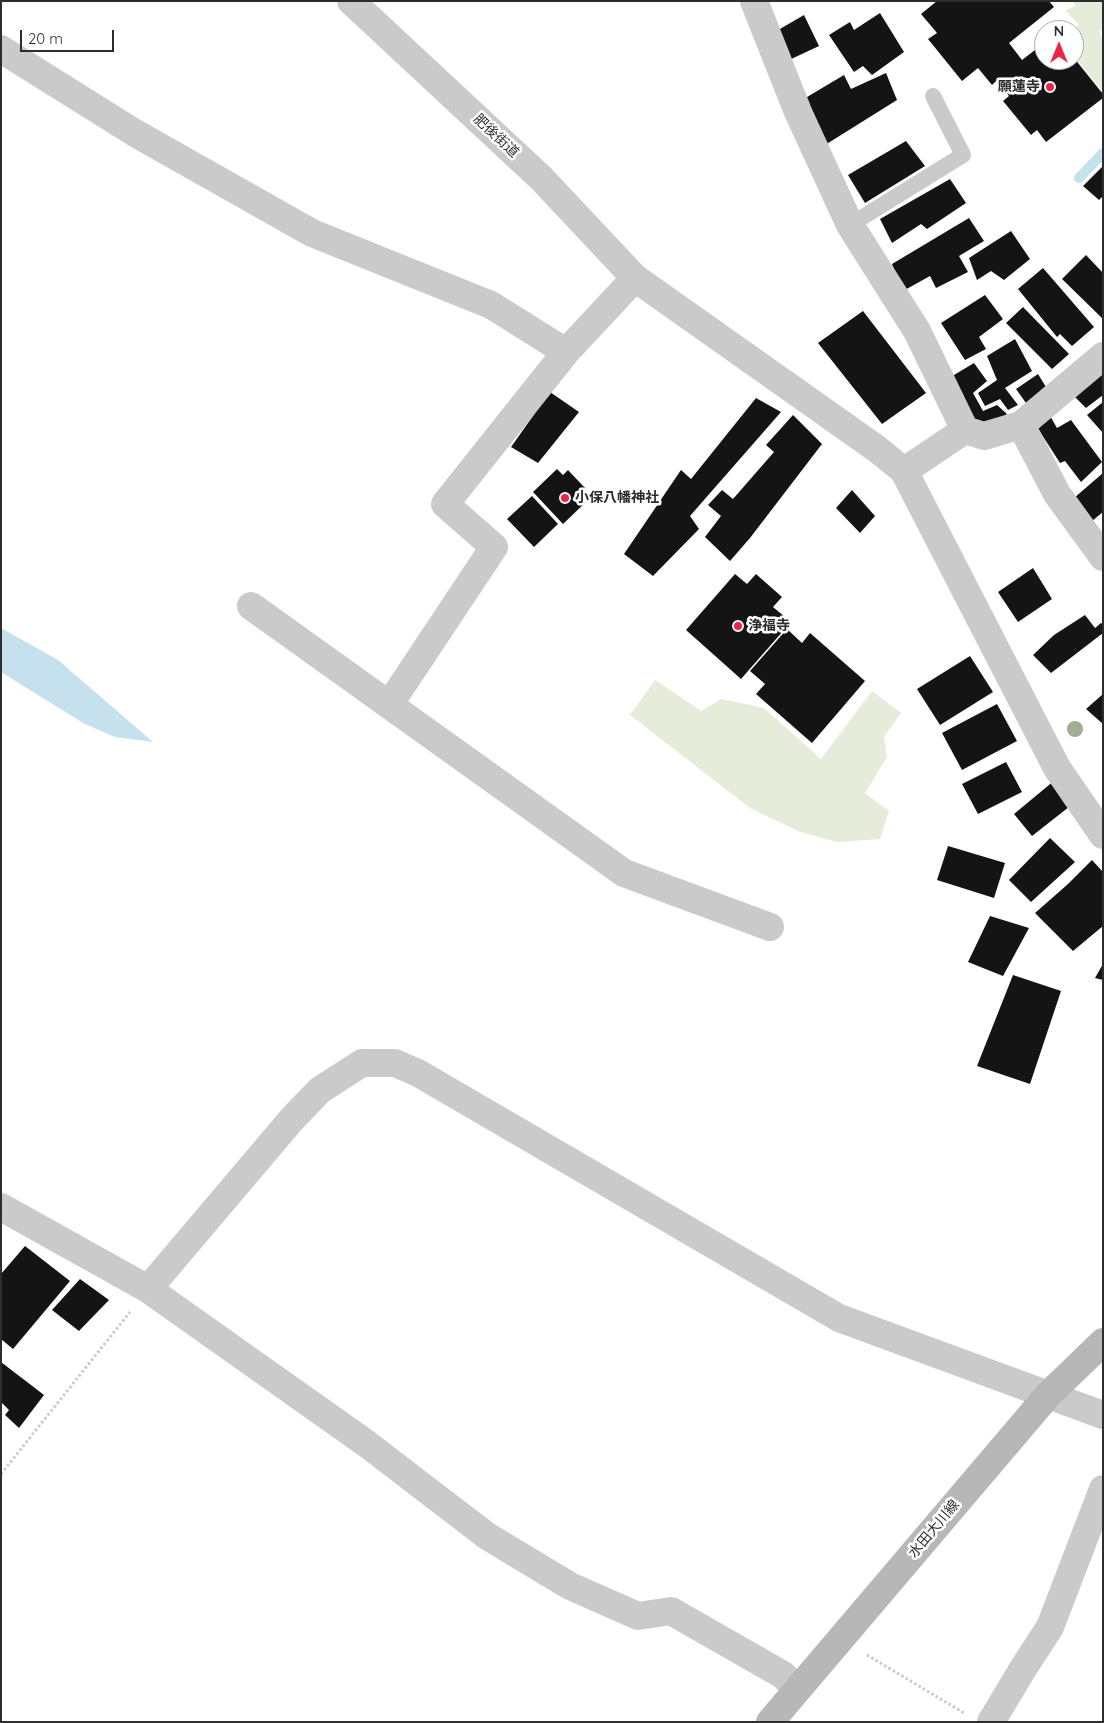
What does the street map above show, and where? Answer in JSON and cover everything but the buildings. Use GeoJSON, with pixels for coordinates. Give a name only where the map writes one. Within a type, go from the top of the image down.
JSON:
{"type":"FeatureCollection","features":[{"type":"Feature","properties":{"kind":"main road","name":"水田大川線"},"geometry":{"type":"LineString","coordinates":[[770,1722],[1048,1395],[1103,1342]]}},
{"type":"Feature","properties":{"kind":"street","name":"肥後街道"},"geometry":{"type":"LineString","coordinates":[[351,1],[541,178],[635,278],[877,449],[904,471]]}},
{"type":"Feature","properties":{"kind":"street"},"geometry":{"type":"LineString","coordinates":[[754,1],[798,112],[850,225],[916,331],[965,430],[984,436],[1021,425],[1103,356]]}},
{"type":"Feature","properties":{"kind":"street"},"geometry":{"type":"LineString","coordinates":[[1,49],[135,133],[312,233],[491,305],[566,352]]}},
{"type":"Feature","properties":{"kind":"street"},"geometry":{"type":"LineString","coordinates":[[389,705],[494,547],[445,504],[566,352],[635,278]]}},
{"type":"Feature","properties":{"kind":"street"},"geometry":{"type":"LineString","coordinates":[[1021,425],[1057,494],[1103,557]]}},
{"type":"Feature","properties":{"kind":"street"},"geometry":{"type":"LineString","coordinates":[[965,430],[904,471],[1057,768],[1103,835]]}},
{"type":"Feature","properties":{"kind":"street"},"geometry":{"type":"LineString","coordinates":[[251,606],[624,873],[770,927]]}},
{"type":"Feature","properties":{"kind":"street"},"geometry":{"type":"LineString","coordinates":[[148,1289],[292,1119],[320,1090],[362,1063],[395,1063],[418,1073],[839,1318],[1103,1415]]}},
{"type":"Feature","properties":{"kind":"street"},"geometry":{"type":"LineString","coordinates":[[1,1207],[148,1289],[367,1444],[488,1536],[570,1586],[638,1616],[671,1611],[783,1675],[797,1689]]}},
{"type":"Feature","properties":{"kind":"street"},"geometry":{"type":"LineString","coordinates":[[980,1719],[1050,1627],[1103,1489]]}},
{"type":"Feature","properties":{"kind":"lane"},"geometry":{"type":"LineString","coordinates":[[850,225],[963,155],[933,96]]}},
{"type":"Feature","properties":{"kind":"path"},"geometry":{"type":"LineString","coordinates":[[1,1474],[148,1289]]}},
{"type":"Feature","properties":{"kind":"path"},"geometry":{"type":"LineString","coordinates":[[866,1654],[980,1719]]}},
{"type":"Feature","properties":{"kind":"green space"},"geometry":{"type":"Polygon","coordinates":[[[1072,1],[1103,1],[1103,29],[1099,32],[1103,38],[1103,91],[1084,69],[1084,20],[1074,20],[1065,10],[1076,6],[1072,1]]]}},
{"type":"Feature","properties":{"kind":"green space"},"geometry":{"type":"Polygon","coordinates":[[[655,680],[701,711],[721,699],[764,708],[821,759],[872,691],[901,713],[884,737],[887,757],[865,793],[889,811],[880,839],[838,842],[800,832],[750,808],[630,715],[655,680]]]}},
{"type":"Feature","properties":{"kind":"water"},"geometry":{"type":"Polygon","coordinates":[[[1,628],[58,660],[153,742],[115,737],[83,723],[1,672],[1,628]]]}},
{"type":"Feature","properties":{"kind":"waterway"},"geometry":{"type":"LineString","coordinates":[[1079,178],[1103,153]]}},
{"type":"Feature","properties":{"kind":"place","name":"願蓮寺"},"geometry":{"type":"Point","coordinates":[1050,87]}},
{"type":"Feature","properties":{"kind":"place","name":"小保八幡神社"},"geometry":{"type":"Point","coordinates":[565,498]}},
{"type":"Feature","properties":{"kind":"place","name":"浄福寺"},"geometry":{"type":"Point","coordinates":[738,626]}}]}
